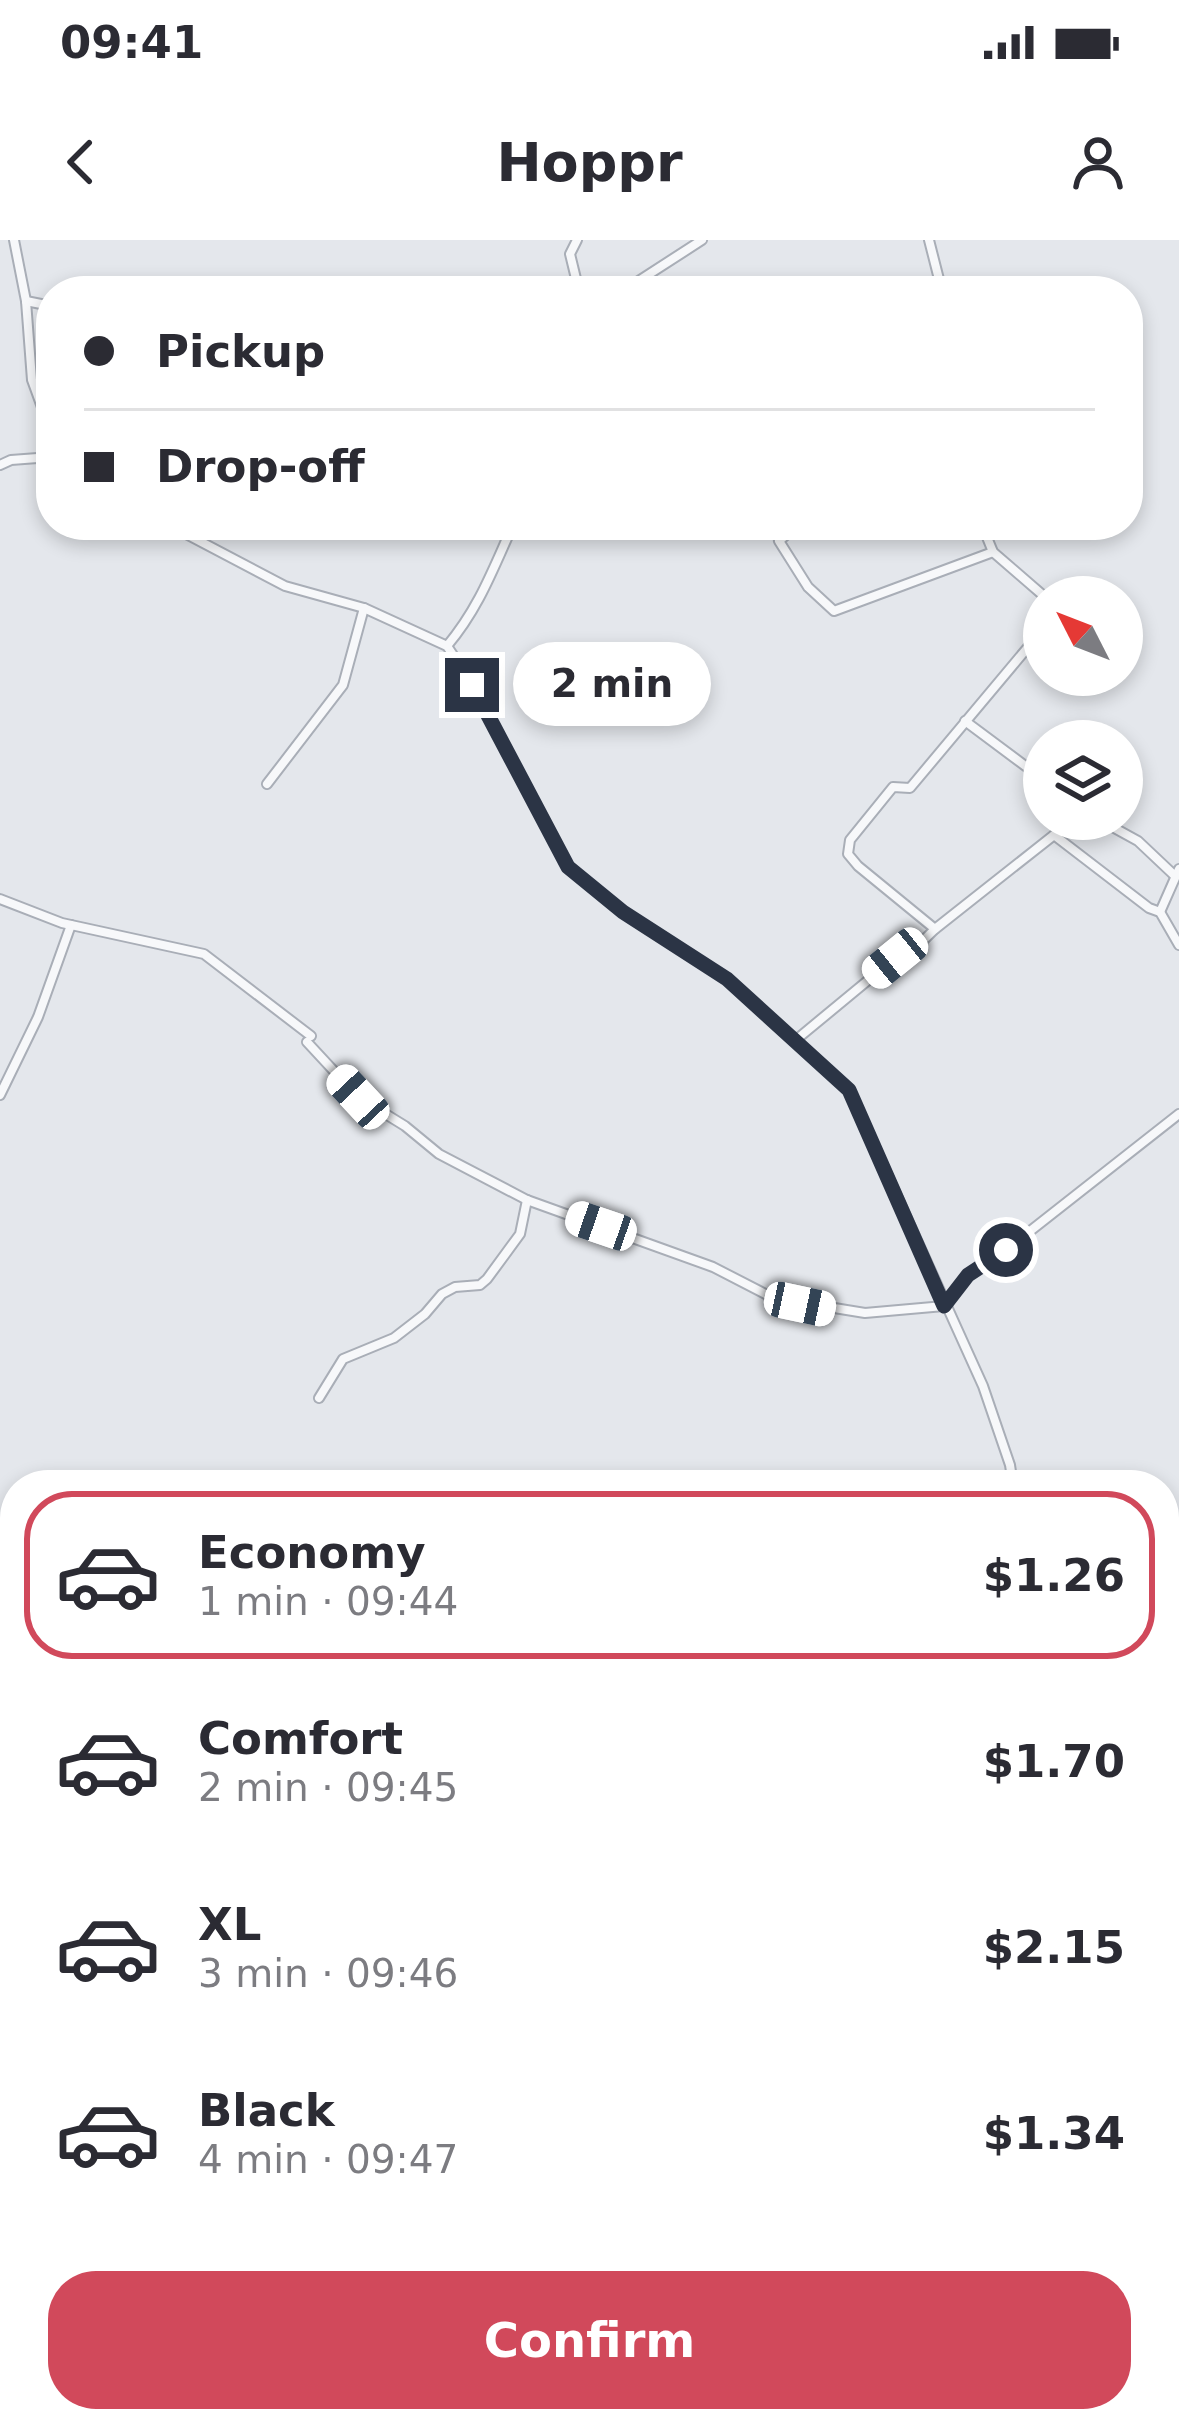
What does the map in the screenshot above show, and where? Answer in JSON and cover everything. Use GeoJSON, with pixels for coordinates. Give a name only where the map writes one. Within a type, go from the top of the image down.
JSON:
{"type":"FeatureCollection","features":[{"type":"Feature","properties":{"kind":"street"},"geometry":{"type":"LineString","coordinates":[[14,240],[36,391]]}},
{"type":"Feature","properties":{"kind":"street"},"geometry":{"type":"LineString","coordinates":[[575,276],[570,254],[578,240]]}},
{"type":"Feature","properties":{"kind":"street"},"geometry":{"type":"LineString","coordinates":[[646,276],[702,240]]}},
{"type":"Feature","properties":{"kind":"street"},"geometry":{"type":"LineString","coordinates":[[928,240],[938,276]]}},
{"type":"Feature","properties":{"kind":"street"},"geometry":{"type":"LineString","coordinates":[[26,301],[36,303]]}},
{"type":"Feature","properties":{"kind":"street"},"geometry":{"type":"LineString","coordinates":[[0,465],[36,458]]}},
{"type":"Feature","properties":{"kind":"street"},"geometry":{"type":"LineString","coordinates":[[198,540],[284,586],[364,608],[447,646],[568,867],[623,912],[727,979],[849,1090],[983,1386],[1011,1470]]}},
{"type":"Feature","properties":{"kind":"street"},"geometry":{"type":"LineString","coordinates":[[447,646],[472,616],[506,540]]}},
{"type":"Feature","properties":{"kind":"street"},"geometry":{"type":"LineString","coordinates":[[780,540],[808,587],[834,611],[993,552]]}},
{"type":"Feature","properties":{"kind":"street"},"geometry":{"type":"LineString","coordinates":[[988,540],[993,552],[1023,578]]}},
{"type":"Feature","properties":{"kind":"street"},"geometry":{"type":"LineString","coordinates":[[267,784],[343,685],[364,608]]}},
{"type":"Feature","properties":{"kind":"street"},"geometry":{"type":"LineString","coordinates":[[935,928],[858,866],[848,854],[850,839],[893,787],[910,788],[1023,652]]}},
{"type":"Feature","properties":{"kind":"street"},"geometry":{"type":"LineString","coordinates":[[964,721],[1023,765]]}},
{"type":"Feature","properties":{"kind":"street"},"geometry":{"type":"LineString","coordinates":[[797,1039],[1049,840]]}},
{"type":"Feature","properties":{"kind":"street"},"geometry":{"type":"LineString","coordinates":[[1059,840],[1160,912],[1179,946]]}},
{"type":"Feature","properties":{"kind":"street"},"geometry":{"type":"LineString","coordinates":[[1134,840],[1176,872],[1160,912]]}},
{"type":"Feature","properties":{"kind":"street"},"geometry":{"type":"LineString","coordinates":[[0,899],[70,925],[204,954],[309,1040],[358,1097],[439,1154],[526,1200],[713,1267],[773,1298],[865,1313],[944,1306],[968,1275],[1179,1114]]}},
{"type":"Feature","properties":{"kind":"street"},"geometry":{"type":"LineString","coordinates":[[0,1094],[38,1017],[70,925]]}},
{"type":"Feature","properties":{"kind":"street"},"geometry":{"type":"LineString","coordinates":[[319,1398],[344,1359],[394,1338],[442,1294],[455,1287],[481,1285],[520,1234],[526,1200]]}},
{"type":"Feature","properties":{"kind":"route"},"geometry":{"type":"LineString","coordinates":[[472,685],[568,867],[623,912],[727,979],[849,1090],[944,1306],[968,1275],[1006,1250]]}}]}
